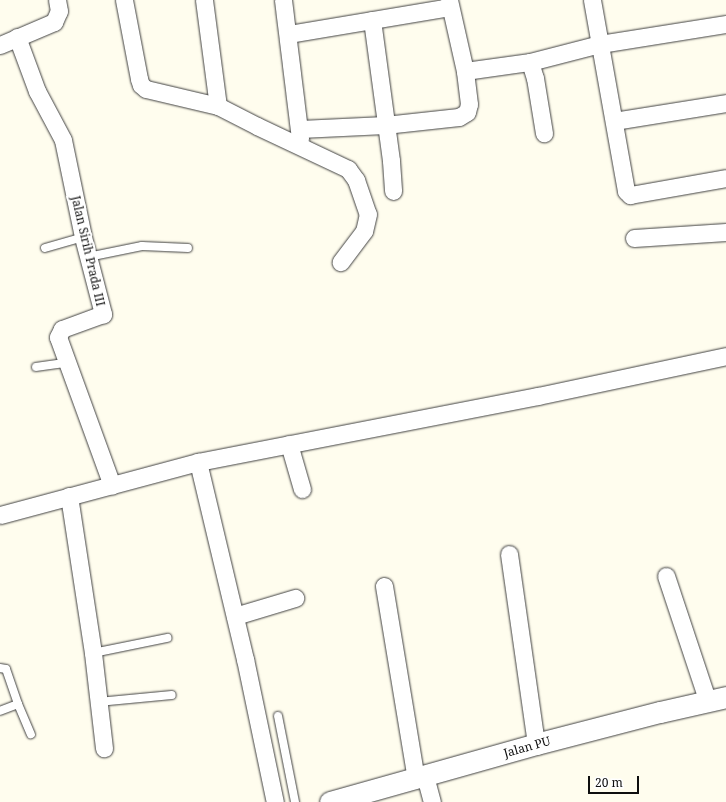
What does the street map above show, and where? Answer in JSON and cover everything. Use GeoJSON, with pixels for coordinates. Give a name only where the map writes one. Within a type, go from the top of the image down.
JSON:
{"type":"FeatureCollection","features":[{"type":"Feature","properties":{"kind":"street"},"geometry":{"type":"LineString","coordinates":[[0,45],[54,22],[59,11],[56,0]]}},
{"type":"Feature","properties":{"kind":"street"},"geometry":{"type":"LineString","coordinates":[[124,0],[141,85],[150,91],[218,106],[257,126],[300,137],[348,168],[362,194],[368,214],[364,231],[341,262]]}},
{"type":"Feature","properties":{"kind":"street"},"geometry":{"type":"LineString","coordinates":[[204,0],[218,106]]}},
{"type":"Feature","properties":{"kind":"street"},"geometry":{"type":"LineString","coordinates":[[283,0],[289,34],[300,137]]}},
{"type":"Feature","properties":{"kind":"street"},"geometry":{"type":"LineString","coordinates":[[592,0],[626,191],[630,195],[726,178]]}},
{"type":"Feature","properties":{"kind":"street"},"geometry":{"type":"LineString","coordinates":[[289,34],[372,20],[450,4],[465,72],[469,104],[467,112],[459,117],[385,124],[300,137]]}},
{"type":"Feature","properties":{"kind":"street"},"geometry":{"type":"LineString","coordinates":[[372,20],[391,161],[393,191]]}},
{"type":"Feature","properties":{"kind":"street"},"geometry":{"type":"LineString","coordinates":[[465,72],[530,62],[600,44],[726,24]]}},
{"type":"Feature","properties":{"kind":"street","name":"Jalan Sirih Prada III"},"geometry":{"type":"LineString","coordinates":[[17,37],[37,91],[63,140],[83,237],[103,314],[62,329],[58,336],[66,363],[112,485]]}},
{"type":"Feature","properties":{"kind":"street"},"geometry":{"type":"LineString","coordinates":[[530,62],[535,78],[544,133]]}},
{"type":"Feature","properties":{"kind":"street"},"geometry":{"type":"LineString","coordinates":[[614,121],[726,102]]}},
{"type":"Feature","properties":{"kind":"street"},"geometry":{"type":"LineString","coordinates":[[634,238],[726,232]]}},
{"type":"Feature","properties":{"kind":"street"},"geometry":{"type":"LineString","coordinates":[[0,515],[198,462],[538,396],[726,356]]}},
{"type":"Feature","properties":{"kind":"street"},"geometry":{"type":"LineString","coordinates":[[289,444],[302,489]]}},
{"type":"Feature","properties":{"kind":"street"},"geometry":{"type":"LineString","coordinates":[[198,462],[246,659],[275,802]]}},
{"type":"Feature","properties":{"kind":"street"},"geometry":{"type":"LineString","coordinates":[[69,496],[93,653],[104,748]]}},
{"type":"Feature","properties":{"kind":"street"},"geometry":{"type":"LineString","coordinates":[[509,554],[536,744]]}},
{"type":"Feature","properties":{"kind":"street"},"geometry":{"type":"LineString","coordinates":[[666,576],[717,699]]}},
{"type":"Feature","properties":{"kind":"street"},"geometry":{"type":"LineString","coordinates":[[384,586],[421,777],[432,802]]}},
{"type":"Feature","properties":{"kind":"street"},"geometry":{"type":"LineString","coordinates":[[235,616],[295,598]]}},
{"type":"Feature","properties":{"kind":"street","name":"Jalan PU"},"geometry":{"type":"LineString","coordinates":[[330,802],[536,744],[717,699]]}},
{"type":"Feature","properties":{"kind":"lane"},"geometry":{"type":"LineString","coordinates":[[45,248],[83,237]]}},
{"type":"Feature","properties":{"kind":"lane"},"geometry":{"type":"LineString","coordinates":[[88,257],[142,246],[188,248]]}},
{"type":"Feature","properties":{"kind":"lane"},"geometry":{"type":"LineString","coordinates":[[36,367],[66,363]]}},
{"type":"Feature","properties":{"kind":"lane"},"geometry":{"type":"LineString","coordinates":[[93,653],[167,638]]}},
{"type":"Feature","properties":{"kind":"lane"},"geometry":{"type":"LineString","coordinates":[[0,668],[6,669],[18,704],[31,734]]}},
{"type":"Feature","properties":{"kind":"lane"},"geometry":{"type":"LineString","coordinates":[[98,702],[172,695]]}},
{"type":"Feature","properties":{"kind":"lane"},"geometry":{"type":"LineString","coordinates":[[0,711],[18,704]]}},
{"type":"Feature","properties":{"kind":"lane"},"geometry":{"type":"LineString","coordinates":[[278,716],[295,802]]}}]}
